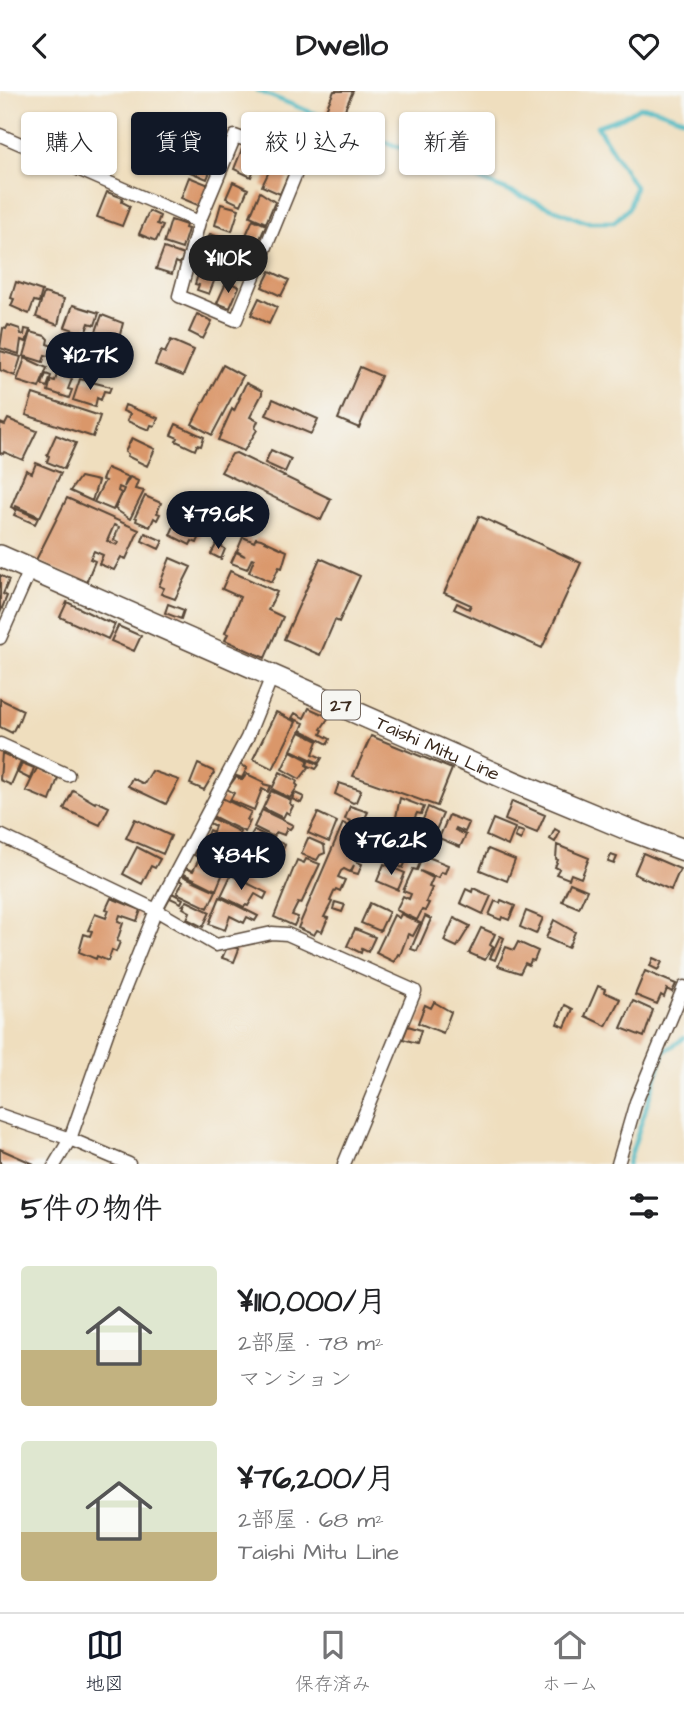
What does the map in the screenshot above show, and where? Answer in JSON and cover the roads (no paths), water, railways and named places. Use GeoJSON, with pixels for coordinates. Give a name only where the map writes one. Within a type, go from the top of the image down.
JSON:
{"type":"FeatureCollection","features":[{"type":"Feature","properties":{"kind":"main road","name":"Taishi Mitu Line"},"geometry":{"type":"LineString","coordinates":[[0,556],[551,798],[684,850]]}},
{"type":"Feature","properties":{"kind":"street"},"geometry":{"type":"LineString","coordinates":[[0,135],[199,222]]}},
{"type":"Feature","properties":{"kind":"street"},"geometry":{"type":"LineString","coordinates":[[235,135],[301,161],[236,320],[179,296],[199,222],[235,135]]}},
{"type":"Feature","properties":{"kind":"street"},"geometry":{"type":"LineString","coordinates":[[0,638],[4,622],[30,570]]}},
{"type":"Feature","properties":{"kind":"street"},"geometry":{"type":"LineString","coordinates":[[55,1164],[70,1139],[109,1028],[156,910],[247,738],[272,676]]}},
{"type":"Feature","properties":{"kind":"street"},"geometry":{"type":"LineString","coordinates":[[0,744],[68,775]]}},
{"type":"Feature","properties":{"kind":"street"},"geometry":{"type":"LineString","coordinates":[[0,835],[156,910],[216,944],[272,933],[287,934],[415,991],[344,1164]]}},
{"type":"Feature","properties":{"kind":"street"},"geometry":{"type":"LineString","coordinates":[[618,1164],[636,1102],[684,987]]}},
{"type":"Feature","properties":{"kind":"street"},"geometry":{"type":"LineString","coordinates":[[0,1115],[70,1139],[129,1164]]}},
{"type":"Feature","properties":{"kind":"waterway"},"geometry":{"type":"LineString","coordinates":[[258,91],[586,222],[614,222],[629,208],[635,187],[597,126],[623,117],[640,107],[653,108],[684,119]]}},
{"type":"Feature","properties":{"kind":"waterway"},"geometry":{"type":"LineString","coordinates":[[628,1164],[664,1052],[684,1038]]}}]}
